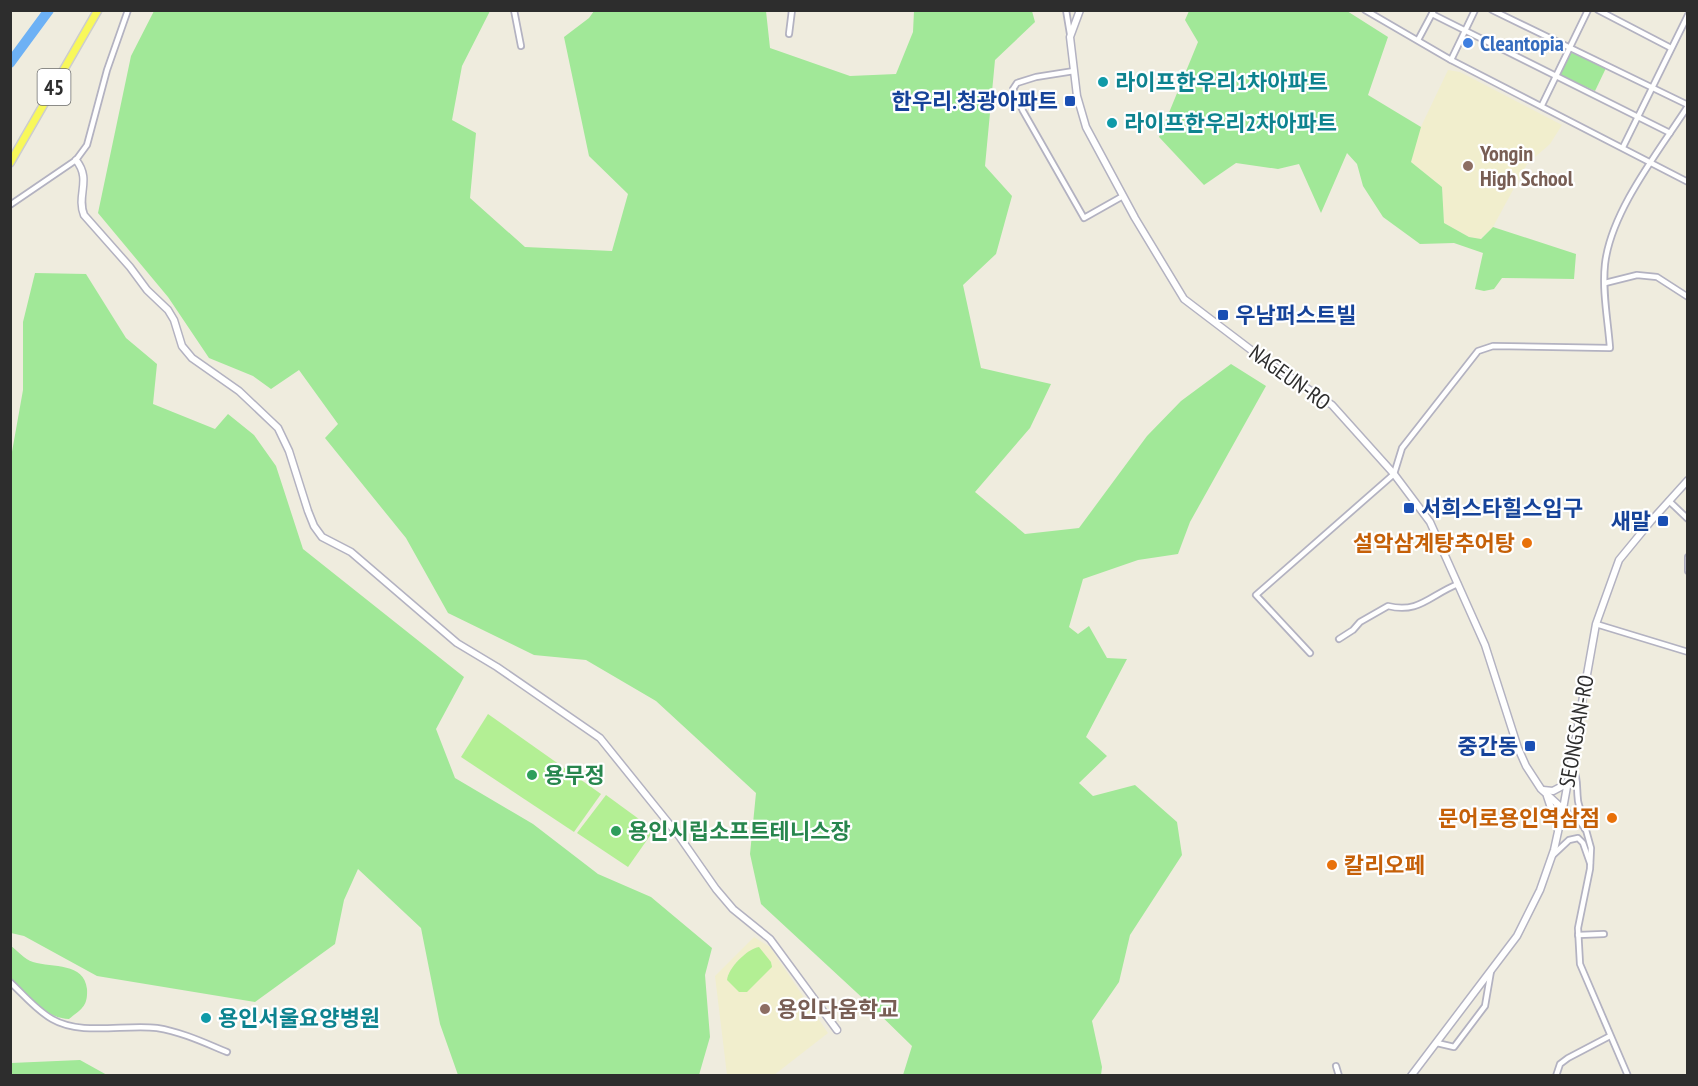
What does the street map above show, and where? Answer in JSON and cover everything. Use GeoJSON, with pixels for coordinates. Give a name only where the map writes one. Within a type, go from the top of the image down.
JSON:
{"type":"FeatureCollection","features":[{"type":"Feature","properties":{"kind":"main road","name":"45"},"geometry":{"type":"LineString","coordinates":[[10,163],[98,10]]}},
{"type":"Feature","properties":{"kind":"main road","name":"NAGEUN-RO"},"geometry":{"type":"LineString","coordinates":[[1080,10],[1070,37],[1077,96],[1086,127],[1123,196],[1184,299],[1259,356],[1332,405],[1394,474],[1430,522],[1485,645],[1518,748],[1530,773],[1547,795],[1563,809]]}},
{"type":"Feature","properties":{"kind":"main road"},"geometry":{"type":"LineString","coordinates":[[76,160],[82,167],[84,177],[81,204],[84,215],[147,290],[168,310],[174,320],[182,346],[192,358],[239,392],[278,428],[289,452],[314,526],[322,537],[351,552],[457,643],[497,667],[600,738],[679,836],[716,889],[733,909],[770,939],[837,1030]]}},
{"type":"Feature","properties":{"kind":"main road","name":"SEONGSAN-RO"},"geometry":{"type":"LineString","coordinates":[[1411,1076],[1517,936],[1540,890],[1563,809],[1596,624],[1619,560],[1688,480]]}},
{"type":"Feature","properties":{"kind":"main road"},"geometry":{"type":"LineString","coordinates":[[1542,789],[1553,791],[1568,783]]}},
{"type":"Feature","properties":{"kind":"main road"},"geometry":{"type":"LineString","coordinates":[[1547,795],[1558,829]]}},
{"type":"Feature","properties":{"kind":"street"},"geometry":{"type":"LineString","coordinates":[[12,204],[76,160],[87,145],[107,70],[128,10]]}},
{"type":"Feature","properties":{"kind":"street"},"geometry":{"type":"LineString","coordinates":[[514,10],[521,46]]}},
{"type":"Feature","properties":{"kind":"street"},"geometry":{"type":"LineString","coordinates":[[789,34],[792,10]]}},
{"type":"Feature","properties":{"kind":"street"},"geometry":{"type":"LineString","coordinates":[[1066,10],[1070,37]]}},
{"type":"Feature","properties":{"kind":"street"},"geometry":{"type":"LineString","coordinates":[[1365,10],[1452,60],[1688,182]]}},
{"type":"Feature","properties":{"kind":"street"},"geometry":{"type":"LineString","coordinates":[[1452,60],[1475,10]]}},
{"type":"Feature","properties":{"kind":"street"},"geometry":{"type":"LineString","coordinates":[[1310,653],[1256,595],[1394,474],[1402,448],[1478,351],[1493,346],[1610,348],[1605,264],[1612,235],[1626,202],[1688,105],[1492,10]]}},
{"type":"Feature","properties":{"kind":"street"},"geometry":{"type":"LineString","coordinates":[[1542,105],[1588,10]]}},
{"type":"Feature","properties":{"kind":"street"},"geometry":{"type":"LineString","coordinates":[[1598,10],[1671,48]]}},
{"type":"Feature","properties":{"kind":"street"},"geometry":{"type":"LineString","coordinates":[[1418,40],[1433,12],[1465,31],[1670,133]]}},
{"type":"Feature","properties":{"kind":"street"},"geometry":{"type":"LineString","coordinates":[[1623,147],[1688,15]]}},
{"type":"Feature","properties":{"kind":"street"},"geometry":{"type":"LineString","coordinates":[[1074,71],[1036,76],[1017,83],[1013,89],[1023,111],[1084,218],[1123,196]]}},
{"type":"Feature","properties":{"kind":"street"},"geometry":{"type":"LineString","coordinates":[[1605,283],[1636,275],[1657,277],[1688,297]]}},
{"type":"Feature","properties":{"kind":"street"},"geometry":{"type":"LineString","coordinates":[[1669,501],[1688,519]]}},
{"type":"Feature","properties":{"kind":"street"},"geometry":{"type":"LineString","coordinates":[[1688,557],[1688,571]]}},
{"type":"Feature","properties":{"kind":"street"},"geometry":{"type":"LineString","coordinates":[[1339,639],[1353,630],[1360,622],[1388,606],[1399,609],[1420,606],[1440,592],[1458,585]]}},
{"type":"Feature","properties":{"kind":"street"},"geometry":{"type":"LineString","coordinates":[[1596,624],[1688,652]]}},
{"type":"Feature","properties":{"kind":"street"},"geometry":{"type":"LineString","coordinates":[[1571,763],[1578,779],[1578,801],[1591,848],[1578,928],[1580,964],[1628,1076]]}},
{"type":"Feature","properties":{"kind":"street"},"geometry":{"type":"LineString","coordinates":[[1563,809],[1575,816],[1585,829]]}},
{"type":"Feature","properties":{"kind":"street"},"geometry":{"type":"LineString","coordinates":[[1551,857],[1575,837],[1583,843],[1590,863]]}},
{"type":"Feature","properties":{"kind":"street"},"geometry":{"type":"LineString","coordinates":[[1578,935],[1604,934]]}},
{"type":"Feature","properties":{"kind":"street"},"geometry":{"type":"LineString","coordinates":[[1437,1043],[1454,1047],[1485,1006],[1491,971]]}},
{"type":"Feature","properties":{"kind":"street"},"geometry":{"type":"LineString","coordinates":[[10,982],[32,1005],[54,1020],[85,1028],[156,1028],[175,1032],[227,1052]]}},
{"type":"Feature","properties":{"kind":"street"},"geometry":{"type":"LineString","coordinates":[[1556,1076],[1560,1064],[1568,1058],[1610,1036]]}},
{"type":"Feature","properties":{"kind":"street"},"geometry":{"type":"LineString","coordinates":[[1336,1066],[1339,1076]]}},
{"type":"Feature","properties":{"kind":"shaded area"},"geometry":{"type":"Polygon","coordinates":[[[1448,70],[1460,72],[1562,125],[1550,144],[1527,164],[1493,227],[1480,239],[1469,237],[1444,223],[1442,187],[1411,162],[1418,133],[1448,70]]]}},
{"type":"Feature","properties":{"kind":"shaded area","name":"용인다움학교"},"geometry":{"type":"Polygon","coordinates":[[[754,937],[770,947],[828,1033],[774,1075],[727,1075],[715,976],[754,937]]]}},
{"type":"Feature","properties":{"kind":"green space"},"geometry":{"type":"Polygon","coordinates":[[[154,11],[490,11],[462,66],[452,120],[476,133],[470,198],[525,247],[612,251],[628,194],[589,156],[564,37],[589,18],[594,11],[766,11],[770,48],[850,76],[896,74],[913,32],[914,11],[1032,11],[1035,22],[995,60],[985,166],[1012,196],[996,254],[963,285],[981,368],[1051,384],[1030,428],[975,492],[1025,534],[1079,528],[1147,436],[1181,401],[1231,364],[1266,386],[1190,522],[1178,554],[1138,560],[1083,579],[1069,627],[1078,634],[1089,626],[1107,658],[1127,659],[1086,737],[1107,756],[1079,783],[1093,796],[1135,785],[1177,822],[1182,855],[1130,935],[1119,982],[1092,1021],[1102,1067],[1101,1075],[903,1075],[912,1046],[761,904],[750,854],[756,793],[656,701],[586,660],[534,655],[448,613],[406,538],[325,438],[338,424],[299,370],[271,389],[253,376],[209,358],[168,297],[98,213],[131,56],[154,11]]]}},
{"type":"Feature","properties":{"kind":"green space"},"geometry":{"type":"Polygon","coordinates":[[[1189,11],[1347,11],[1388,37],[1368,95],[1421,127],[1411,162],[1442,187],[1444,223],[1469,237],[1481,239],[1493,227],[1576,254],[1574,279],[1502,278],[1494,289],[1484,291],[1475,289],[1483,253],[1454,243],[1420,244],[1383,217],[1363,186],[1357,164],[1347,153],[1321,213],[1299,164],[1278,169],[1236,163],[1204,185],[1159,137],[1198,42],[1185,20],[1189,11]]]}},
{"type":"Feature","properties":{"kind":"green space"},"geometry":{"type":"Polygon","coordinates":[[[1570,52],[1606,68],[1595,91],[1559,75],[1570,52]]]}},
{"type":"Feature","properties":{"kind":"green space"},"geometry":{"type":"Polygon","coordinates":[[[35,273],[86,274],[126,338],[157,364],[153,404],[215,429],[228,414],[254,435],[276,466],[303,549],[464,677],[436,729],[455,778],[533,824],[598,874],[651,897],[712,948],[705,975],[710,1037],[699,1075],[458,1075],[440,1024],[421,928],[358,869],[344,900],[335,944],[255,1002],[97,976],[24,936],[11,933],[10,463],[23,390],[23,322],[35,273]]]}},
{"type":"Feature","properties":{"kind":"green space","name":"용무정"},"geometry":{"type":"Polygon","coordinates":[[[488,714],[601,794],[574,832],[461,757],[488,714]]]}},
{"type":"Feature","properties":{"kind":"green space","name":"용인시립소프트테니스장"},"geometry":{"type":"Polygon","coordinates":[[[606,795],[654,830],[628,867],[577,833],[606,795]]]}},
{"type":"Feature","properties":{"kind":"green space"},"geometry":{"type":"Polygon","coordinates":[[[11,946],[33,962],[74,970],[80,974],[85,980],[87,989],[83,1007],[69,1019],[52,1015],[37,1005],[11,978],[11,946]]]}},
{"type":"Feature","properties":{"kind":"green space"},"geometry":{"type":"Polygon","coordinates":[[[759,947],[771,962],[772,967],[747,992],[739,992],[727,980],[728,975],[744,955],[759,947]]]}},
{"type":"Feature","properties":{"kind":"green space"},"geometry":{"type":"Polygon","coordinates":[[[80,1060],[107,1075],[11,1075],[11,1063],[80,1060]]]}},
{"type":"Feature","properties":{"kind":"waterway"},"geometry":{"type":"LineString","coordinates":[[10,63],[49,10]]}},
{"type":"Feature","properties":{"kind":"place","name":"Cleantopia"},"geometry":{"type":"Point","coordinates":[1468,43]}},
{"type":"Feature","properties":{"kind":"place","name":"라이프한우리1차아파트"},"geometry":{"type":"Point","coordinates":[1103,82]}},
{"type":"Feature","properties":{"kind":"place","name":"한우리.청광아파트"},"geometry":{"type":"Point","coordinates":[1070,101]}},
{"type":"Feature","properties":{"kind":"place","name":"라이프한우리2차아파트"},"geometry":{"type":"Point","coordinates":[1112,123]}},
{"type":"Feature","properties":{"kind":"place","name":"Yongin High School"},"geometry":{"type":"Point","coordinates":[1468,166]}},
{"type":"Feature","properties":{"kind":"place","name":"우남퍼스트빌"},"geometry":{"type":"Point","coordinates":[1223,315]}},
{"type":"Feature","properties":{"kind":"place","name":"서희스타힐스입구"},"geometry":{"type":"Point","coordinates":[1409,508]}},
{"type":"Feature","properties":{"kind":"place","name":"새말"},"geometry":{"type":"Point","coordinates":[1663,521]}},
{"type":"Feature","properties":{"kind":"place","name":"설악삼계탕추어탕"},"geometry":{"type":"Point","coordinates":[1527,543]}},
{"type":"Feature","properties":{"kind":"place","name":"중간동"},"geometry":{"type":"Point","coordinates":[1530,746]}},
{"type":"Feature","properties":{"kind":"place","name":"용무정"},"geometry":{"type":"Point","coordinates":[532,775]}},
{"type":"Feature","properties":{"kind":"place","name":"문어로용인역삼점"},"geometry":{"type":"Point","coordinates":[1612,818]}},
{"type":"Feature","properties":{"kind":"place","name":"용인시립소프트테니스장"},"geometry":{"type":"Point","coordinates":[616,831]}},
{"type":"Feature","properties":{"kind":"place","name":"칼리오페"},"geometry":{"type":"Point","coordinates":[1332,865]}},
{"type":"Feature","properties":{"kind":"place","name":"용인다움학교"},"geometry":{"type":"Point","coordinates":[765,1009]}},
{"type":"Feature","properties":{"kind":"place","name":"용인서울요양병원"},"geometry":{"type":"Point","coordinates":[206,1018]}}]}
